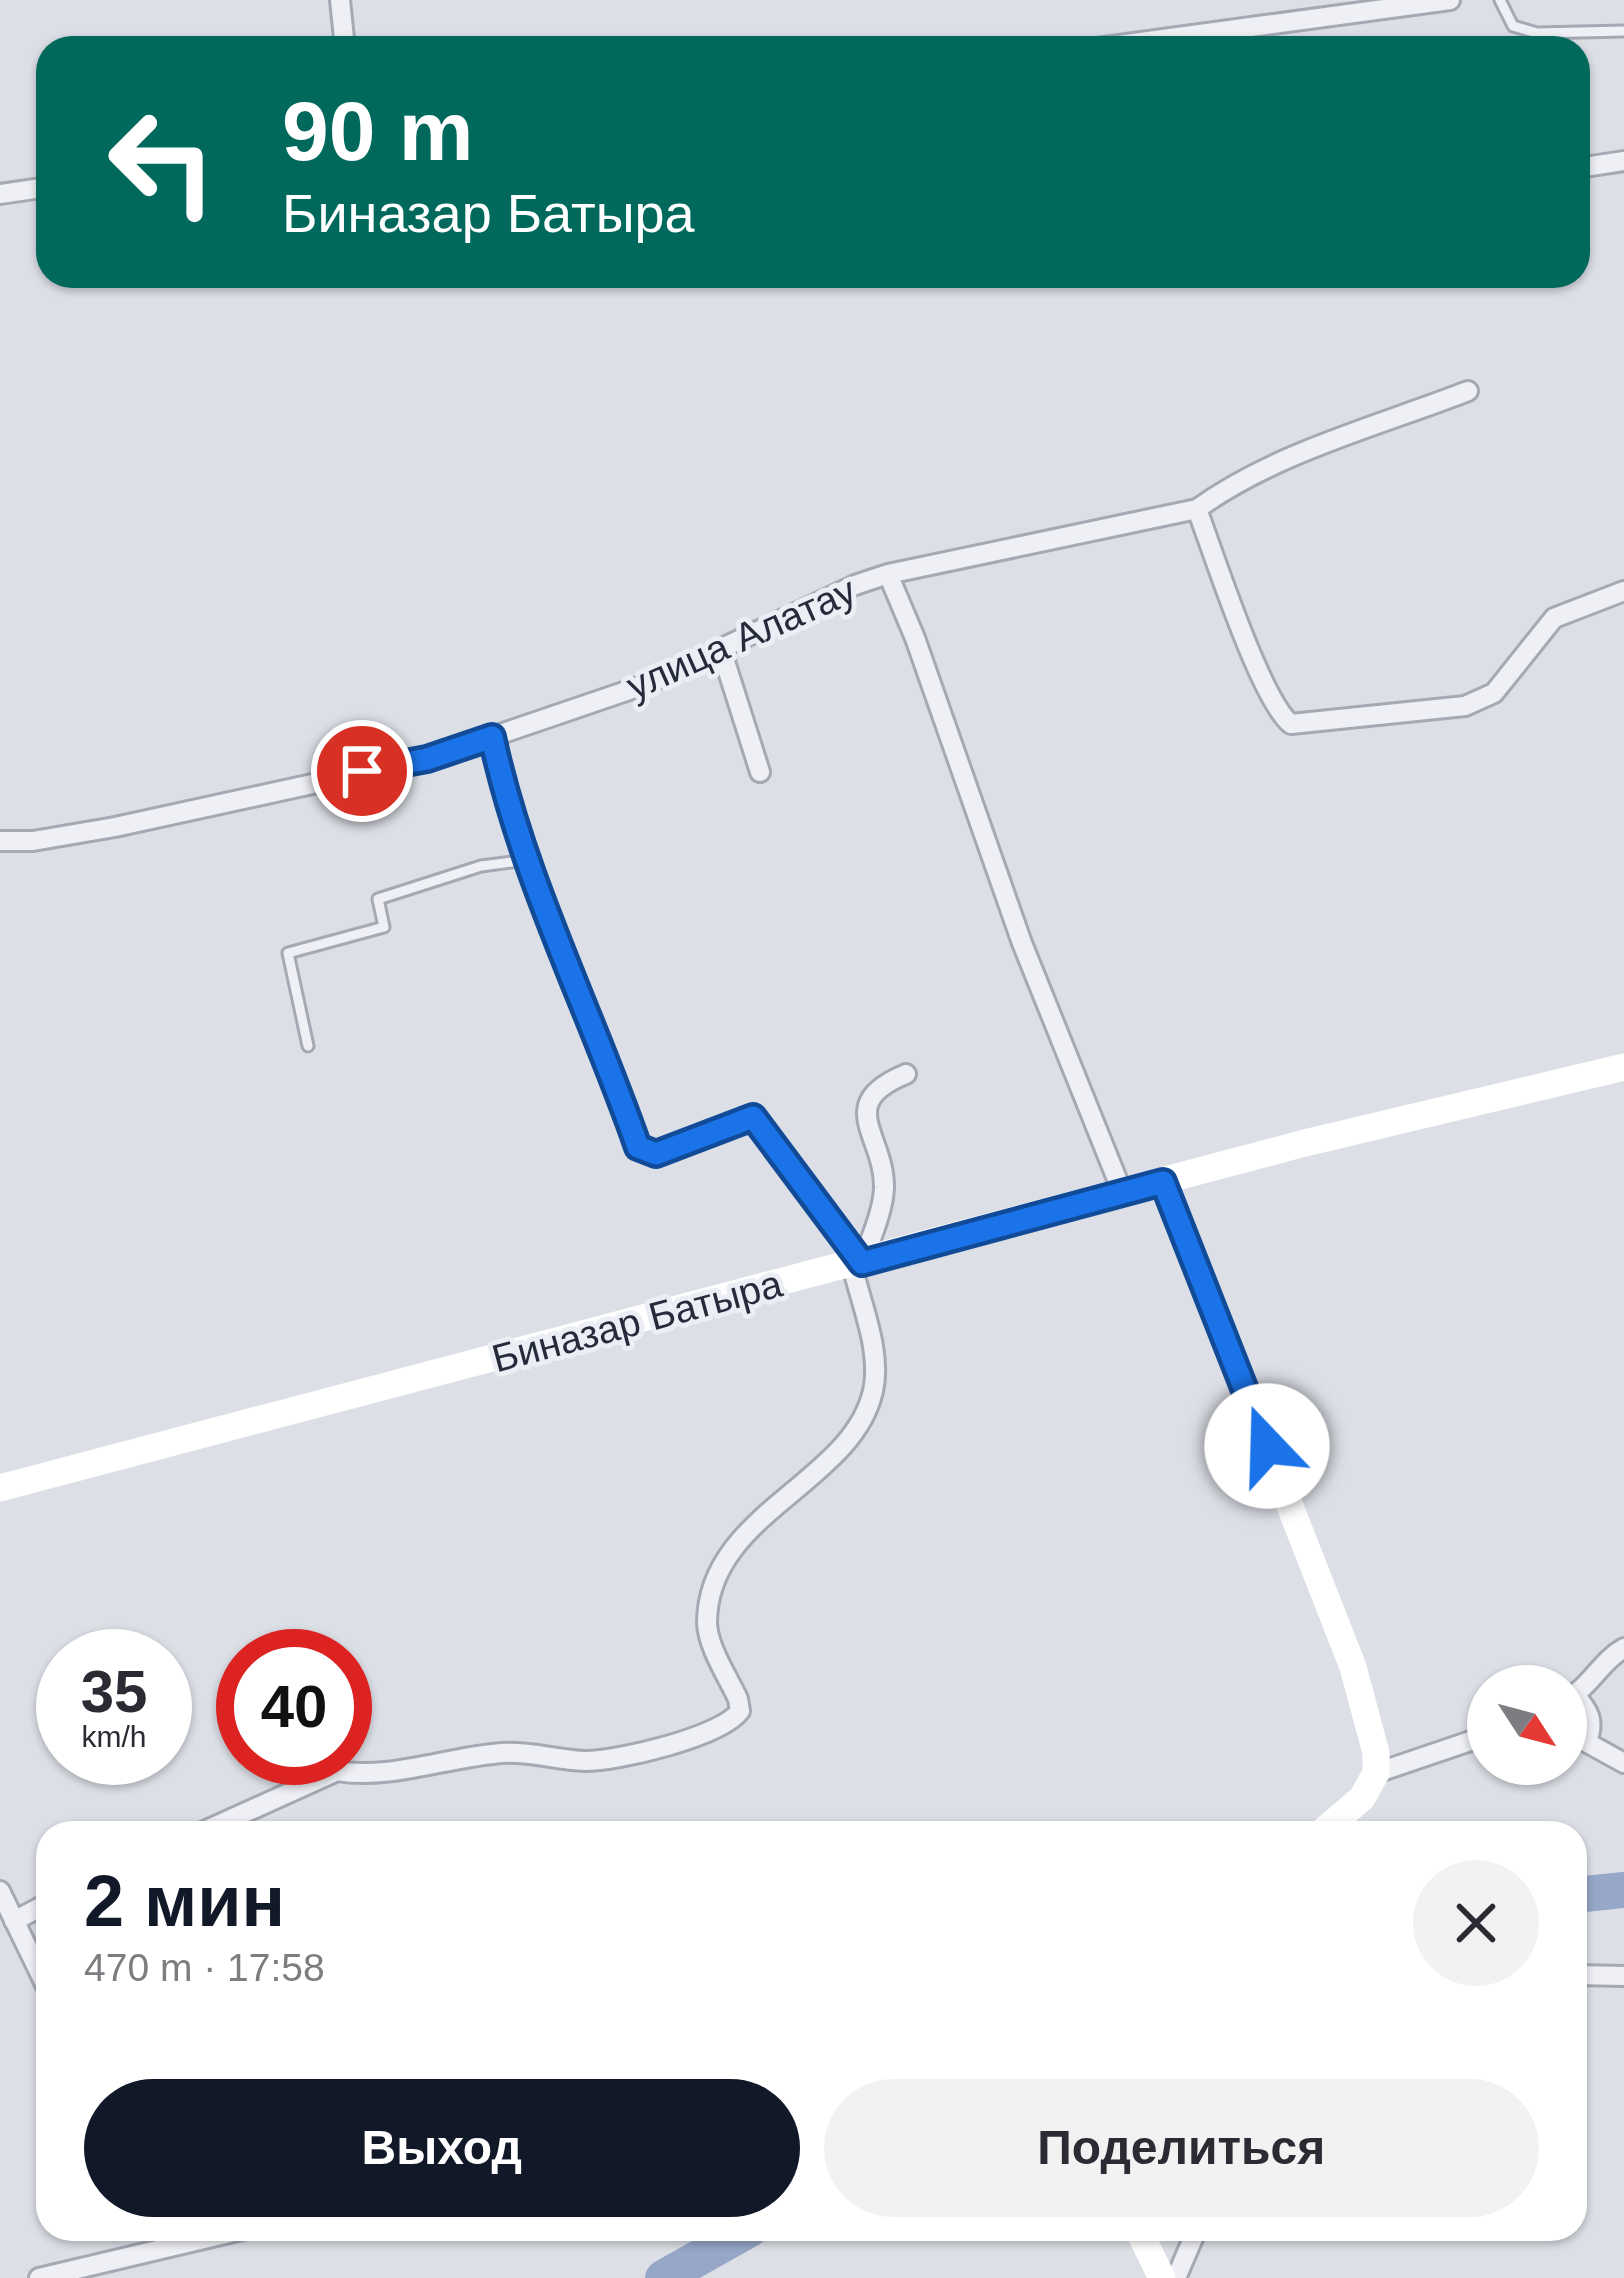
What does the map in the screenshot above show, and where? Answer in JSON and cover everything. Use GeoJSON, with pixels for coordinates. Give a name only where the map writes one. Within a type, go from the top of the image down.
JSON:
{"type":"FeatureCollection","features":[{"type":"Feature","properties":{"kind":"street"},"geometry":{"type":"LineString","coordinates":[[340,0],[344,36]]}},
{"type":"Feature","properties":{"kind":"street"},"geometry":{"type":"LineString","coordinates":[[1185,36],[1450,0]]}},
{"type":"Feature","properties":{"kind":"street"},"geometry":{"type":"LineString","coordinates":[[1590,166],[1624,161]]}},
{"type":"Feature","properties":{"kind":"street"},"geometry":{"type":"LineString","coordinates":[[0,194],[36,190]]}},
{"type":"Feature","properties":{"kind":"street","name":"улица Алатау"},"geometry":{"type":"LineString","coordinates":[[0,841],[33,841],[427,759],[644,685],[888,574],[1197,509],[1231,484],[1286,460],[1468,391]]}},
{"type":"Feature","properties":{"kind":"street"},"geometry":{"type":"LineString","coordinates":[[1197,509],[1263,679],[1277,711],[1291,724],[1465,706],[1494,693],[1554,618],[1624,591]]}},
{"type":"Feature","properties":{"kind":"street"},"geometry":{"type":"LineString","coordinates":[[888,574],[1022,943],[1124,1194]]}},
{"type":"Feature","properties":{"kind":"street"},"geometry":{"type":"LineString","coordinates":[[721,649],[760,772]]}},
{"type":"Feature","properties":{"kind":"street"},"geometry":{"type":"LineString","coordinates":[[227,1821],[337,1771],[361,1775],[501,1753],[542,1753],[586,1761],[652,1748],[716,1730],[734,1720],[740,1711],[738,1699],[707,1627],[717,1576],[770,1509],[836,1451],[872,1396],[876,1370],[857,1264],[753,1117],[656,1154],[638,1147],[526,860],[492,737]]}},
{"type":"Feature","properties":{"kind":"street","name":"Биназар Батыра"},"geometry":{"type":"LineString","coordinates":[[0,1488],[1163,1182],[1624,1067]]}},
{"type":"Feature","properties":{"kind":"street"},"geometry":{"type":"LineString","coordinates":[[857,1264],[884,1188],[867,1124],[867,1105],[873,1091],[906,1074]]}},
{"type":"Feature","properties":{"kind":"street"},"geometry":{"type":"LineString","coordinates":[[1163,1182],[1353,1667],[1376,1754],[1376,1773],[1362,1798],[1335,1821]]}},
{"type":"Feature","properties":{"kind":"street"},"geometry":{"type":"LineString","coordinates":[[1587,1688],[1613,1654],[1624,1648]]}},
{"type":"Feature","properties":{"kind":"street"},"geometry":{"type":"LineString","coordinates":[[1587,1712],[1593,1725],[1587,1742],[1624,1763]]}},
{"type":"Feature","properties":{"kind":"street"},"geometry":{"type":"LineString","coordinates":[[1376,1773],[1467,1742]]}},
{"type":"Feature","properties":{"kind":"street"},"geometry":{"type":"LineString","coordinates":[[0,1891],[36,1966]]}},
{"type":"Feature","properties":{"kind":"street"},"geometry":{"type":"LineString","coordinates":[[14,1922],[36,1910]]}},
{"type":"Feature","properties":{"kind":"street"},"geometry":{"type":"LineString","coordinates":[[1587,1975],[1624,1976]]}},
{"type":"Feature","properties":{"kind":"street"},"geometry":{"type":"LineString","coordinates":[[39,2278],[154,2241]]}},
{"type":"Feature","properties":{"kind":"street"},"geometry":{"type":"LineString","coordinates":[[1144,2241],[1160,2276],[1188,2241]]}},
{"type":"Feature","properties":{"kind":"lane"},"geometry":{"type":"LineString","coordinates":[[1500,0],[1513,26],[1537,33],[1624,31]]}},
{"type":"Feature","properties":{"kind":"lane"},"geometry":{"type":"LineString","coordinates":[[308,1046],[288,953],[384,927],[378,899],[481,866],[526,860]]}},
{"type":"Feature","properties":{"kind":"waterway"},"geometry":{"type":"LineString","coordinates":[[1587,1894],[1624,1890]]}},
{"type":"Feature","properties":{"kind":"waterway"},"geometry":{"type":"LineString","coordinates":[[663,2278],[729,2241]]}},
{"type":"Feature","properties":{"kind":"route"},"geometry":{"type":"LineString","coordinates":[[362,771],[427,759],[492,737],[540,901],[638,1147],[656,1154],[753,1117],[862,1263],[1163,1182],[1267,1446]]}}]}
